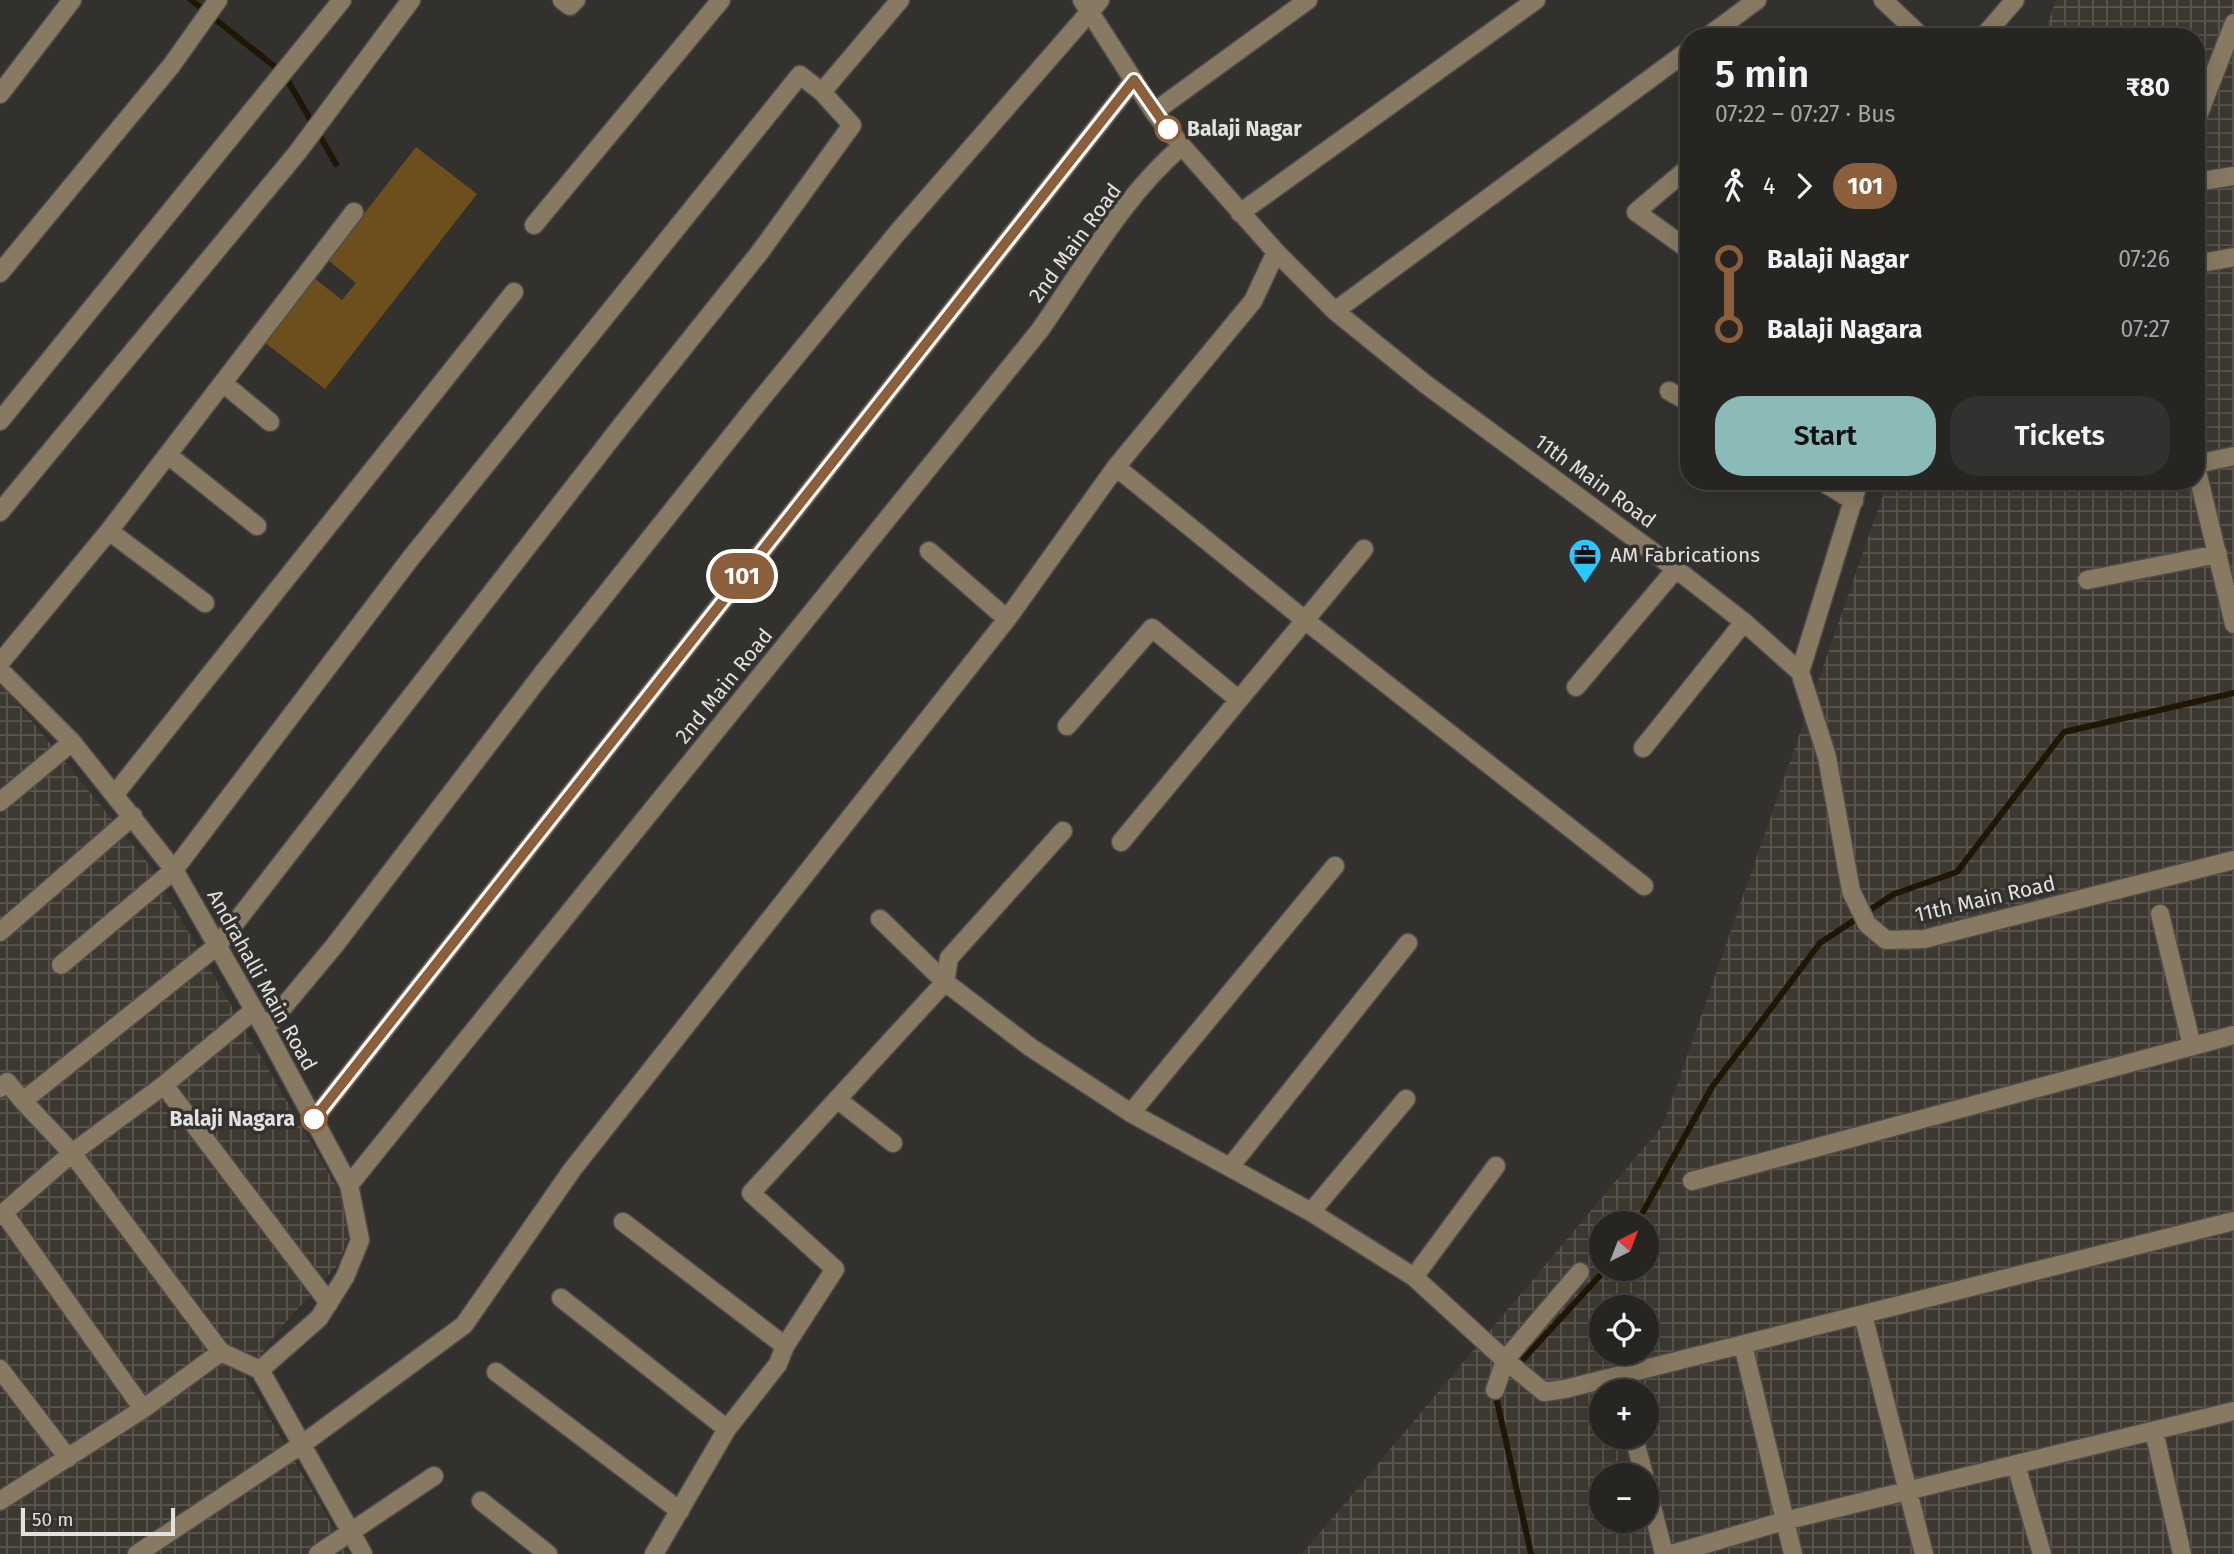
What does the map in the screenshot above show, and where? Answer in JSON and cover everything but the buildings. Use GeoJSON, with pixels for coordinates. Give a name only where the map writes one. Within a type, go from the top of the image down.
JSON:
{"type":"FeatureCollection","features":[{"type":"Feature","properties":{"kind":"street"},"geometry":{"type":"LineString","coordinates":[[0,94],[72,0]]}},
{"type":"Feature","properties":{"kind":"street"},"geometry":{"type":"LineString","coordinates":[[0,273],[172,66],[218,0]]}},
{"type":"Feature","properties":{"kind":"street"},"geometry":{"type":"LineString","coordinates":[[0,421],[342,0]]}},
{"type":"Feature","properties":{"kind":"street"},"geometry":{"type":"LineString","coordinates":[[0,512],[297,153],[411,0]]}},
{"type":"Feature","properties":{"kind":"street"},"geometry":{"type":"LineString","coordinates":[[562,0],[570,6],[576,0]]}},
{"type":"Feature","properties":{"kind":"street"},"geometry":{"type":"LineString","coordinates":[[534,225],[721,0]]}},
{"type":"Feature","properties":{"kind":"street"},"geometry":{"type":"LineString","coordinates":[[821,92],[900,0]]}},
{"type":"Feature","properties":{"kind":"street"},"geometry":{"type":"LineString","coordinates":[[1154,112],[1308,0]]}},
{"type":"Feature","properties":{"kind":"street"},"geometry":{"type":"LineString","coordinates":[[1240,213],[1536,0]]}},
{"type":"Feature","properties":{"kind":"street"},"geometry":{"type":"LineString","coordinates":[[1719,28],[1756,0]]}},
{"type":"Feature","properties":{"kind":"street"},"geometry":{"type":"LineString","coordinates":[[1883,0],[1913,28]]}},
{"type":"Feature","properties":{"kind":"street"},"geometry":{"type":"LineString","coordinates":[[1991,28],[2015,0]]}},
{"type":"Feature","properties":{"kind":"street"},"geometry":{"type":"LineString","coordinates":[[265,1029],[335,945],[559,652],[898,232],[1091,4]]}},
{"type":"Feature","properties":{"kind":"street","name":"11th Main Road"},"geometry":{"type":"LineString","coordinates":[[1091,4],[1154,112],[1240,213],[1335,310],[1424,383],[1676,569],[1744,622],[1800,672],[1827,757],[1852,891],[1867,924],[1886,940],[1924,939],[2234,860]]}},
{"type":"Feature","properties":{"kind":"street"},"geometry":{"type":"LineString","coordinates":[[2205,98],[2234,23]]}},
{"type":"Feature","properties":{"kind":"street"},"geometry":{"type":"LineString","coordinates":[[1335,310],[1680,57]]}},
{"type":"Feature","properties":{"kind":"street"},"geometry":{"type":"LineString","coordinates":[[23,1101],[218,945],[625,421],[760,252],[852,125],[821,92],[800,75],[410,559],[174,870],[61,965]]}},
{"type":"Feature","properties":{"kind":"street"},"geometry":{"type":"LineString","coordinates":[[314,1119],[1134,80]]}},
{"type":"Feature","properties":{"kind":"street","name":"2nd Main Road"},"geometry":{"type":"LineString","coordinates":[[349,1185],[1040,330],[1126,209],[1167,159],[1182,146]]}},
{"type":"Feature","properties":{"kind":"street"},"geometry":{"type":"LineString","coordinates":[[1680,175],[1636,212],[1680,244]]}},
{"type":"Feature","properties":{"kind":"street"},"geometry":{"type":"LineString","coordinates":[[2205,181],[2234,176]]}},
{"type":"Feature","properties":{"kind":"street"},"geometry":{"type":"LineString","coordinates":[[0,663],[109,531],[354,212]]}},
{"type":"Feature","properties":{"kind":"street"},"geometry":{"type":"LineString","coordinates":[[137,1554],[304,1443],[464,1325],[572,1170],[1007,619],[1116,467],[1254,301],[1276,252]]}},
{"type":"Feature","properties":{"kind":"street"},"geometry":{"type":"LineString","coordinates":[[2205,262],[2234,257]]}},
{"type":"Feature","properties":{"kind":"street"},"geometry":{"type":"LineString","coordinates":[[115,794],[514,292]]}},
{"type":"Feature","properties":{"kind":"street"},"geometry":{"type":"LineString","coordinates":[[223,383],[270,422]]}},
{"type":"Feature","properties":{"kind":"street"},"geometry":{"type":"LineString","coordinates":[[1669,391],[1680,397]]}},
{"type":"Feature","properties":{"kind":"street"},"geometry":{"type":"LineString","coordinates":[[168,455],[257,526]]}},
{"type":"Feature","properties":{"kind":"street"},"geometry":{"type":"LineString","coordinates":[[2205,464],[2234,456]]}},
{"type":"Feature","properties":{"kind":"street"},"geometry":{"type":"LineString","coordinates":[[1116,467],[1306,621],[1644,886]]}},
{"type":"Feature","properties":{"kind":"street"},"geometry":{"type":"LineString","coordinates":[[1836,490],[1854,501]]}},
{"type":"Feature","properties":{"kind":"street"},"geometry":{"type":"LineString","coordinates":[[1800,672],[1857,490]]}},
{"type":"Feature","properties":{"kind":"street"},"geometry":{"type":"LineString","coordinates":[[2202,490],[2234,624]]}},
{"type":"Feature","properties":{"kind":"street"},"geometry":{"type":"LineString","coordinates":[[109,531],[205,603]]}},
{"type":"Feature","properties":{"kind":"street"},"geometry":{"type":"LineString","coordinates":[[1121,842],[1364,549]]}},
{"type":"Feature","properties":{"kind":"street"},"geometry":{"type":"LineString","coordinates":[[929,551],[1007,619]]}},
{"type":"Feature","properties":{"kind":"street"},"geometry":{"type":"LineString","coordinates":[[2087,580],[2218,554]]}},
{"type":"Feature","properties":{"kind":"street"},"geometry":{"type":"LineString","coordinates":[[1576,687],[1676,569]]}},
{"type":"Feature","properties":{"kind":"street"},"geometry":{"type":"LineString","coordinates":[[1643,748],[1744,622]]}},
{"type":"Feature","properties":{"kind":"street"},"geometry":{"type":"LineString","coordinates":[[1067,726],[1152,628],[1239,700]]}},
{"type":"Feature","properties":{"kind":"street","name":"Andrahalli Main Road"},"geometry":{"type":"LineString","coordinates":[[0,670],[72,742],[174,870],[265,1029],[349,1185],[360,1241],[345,1277],[319,1318],[260,1370]]}},
{"type":"Feature","properties":{"kind":"street"},"geometry":{"type":"LineString","coordinates":[[0,802],[72,742]]}},
{"type":"Feature","properties":{"kind":"street"},"geometry":{"type":"LineString","coordinates":[[0,932],[133,816]]}},
{"type":"Feature","properties":{"kind":"street"},"geometry":{"type":"LineString","coordinates":[[654,1554],[727,1429],[778,1364],[785,1346],[835,1269],[751,1193],[945,982],[949,958],[1063,831]]}},
{"type":"Feature","properties":{"kind":"street"},"geometry":{"type":"LineString","coordinates":[[1131,1113],[1335,866]]}},
{"type":"Feature","properties":{"kind":"street"},"geometry":{"type":"LineString","coordinates":[[2160,914],[2192,1046]]}},
{"type":"Feature","properties":{"kind":"street"},"geometry":{"type":"LineString","coordinates":[[880,919],[945,982],[1030,1047],[1131,1113],[1311,1212],[1414,1277],[1544,1392],[1589,1387]]}},
{"type":"Feature","properties":{"kind":"street"},"geometry":{"type":"LineString","coordinates":[[1230,1167],[1408,943]]}},
{"type":"Feature","properties":{"kind":"street"},"geometry":{"type":"LineString","coordinates":[[144,1409],[2,1215],[72,1153],[164,1086],[253,1011]]}},
{"type":"Feature","properties":{"kind":"street"},"geometry":{"type":"LineString","coordinates":[[1692,1181],[2234,1035]]}},
{"type":"Feature","properties":{"kind":"street"},"geometry":{"type":"LineString","coordinates":[[0,1088],[7,1083],[72,1153],[221,1352],[260,1370],[304,1443],[363,1554]]}},
{"type":"Feature","properties":{"kind":"street"},"geometry":{"type":"LineString","coordinates":[[164,1086],[329,1303]]}},
{"type":"Feature","properties":{"kind":"street"},"geometry":{"type":"LineString","coordinates":[[837,1099],[893,1143]]}},
{"type":"Feature","properties":{"kind":"street"},"geometry":{"type":"LineString","coordinates":[[1311,1212],[1406,1099]]}},
{"type":"Feature","properties":{"kind":"street"},"geometry":{"type":"LineString","coordinates":[[1414,1277],[1496,1166]]}},
{"type":"Feature","properties":{"kind":"street"},"geometry":{"type":"LineString","coordinates":[[1636,1379],[1744,1345],[2234,1221]]}},
{"type":"Feature","properties":{"kind":"street"},"geometry":{"type":"LineString","coordinates":[[623,1222],[785,1346]]}},
{"type":"Feature","properties":{"kind":"street"},"geometry":{"type":"LineString","coordinates":[[1495,1391],[1505,1360],[1580,1272]]}},
{"type":"Feature","properties":{"kind":"street"},"geometry":{"type":"LineString","coordinates":[[561,1298],[727,1429]]}},
{"type":"Feature","properties":{"kind":"street"},"geometry":{"type":"LineString","coordinates":[[1863,1315],[1924,1554]]}},
{"type":"Feature","properties":{"kind":"street"},"geometry":{"type":"LineString","coordinates":[[1744,1345],[1793,1554]]}},
{"type":"Feature","properties":{"kind":"street"},"geometry":{"type":"LineString","coordinates":[[0,1501],[144,1409],[221,1352]]}},
{"type":"Feature","properties":{"kind":"street"},"geometry":{"type":"LineString","coordinates":[[0,1369],[68,1458]]}},
{"type":"Feature","properties":{"kind":"street"},"geometry":{"type":"LineString","coordinates":[[496,1372],[680,1511]]}},
{"type":"Feature","properties":{"kind":"street"},"geometry":{"type":"LineString","coordinates":[[1672,1554],[1784,1521],[2234,1411]]}},
{"type":"Feature","properties":{"kind":"street"},"geometry":{"type":"LineString","coordinates":[[2154,1431],[2182,1554]]}},
{"type":"Feature","properties":{"kind":"street"},"geometry":{"type":"LineString","coordinates":[[2016,1465],[2042,1554]]}},
{"type":"Feature","properties":{"kind":"street"},"geometry":{"type":"LineString","coordinates":[[318,1554],[434,1476]]}},
{"type":"Feature","properties":{"kind":"street"},"geometry":{"type":"LineString","coordinates":[[481,1501],[548,1554]]}},
{"type":"Feature","properties":{"kind":"street"},"geometry":{"type":"LineString","coordinates":[[1659,1533],[1664,1554]]}},
{"type":"Feature","properties":{"kind":"shaded area"},"geometry":{"type":"Polygon","coordinates":[[[2056,0],[2234,0],[2234,1554],[1302,1554],[1589,1213],[1589,1281],[1659,1281],[1659,1211],[1591,1211],[1663,1125],[1885,490],[2205,490],[2205,28],[2046,28],[2056,0]]]}},
{"type":"Feature","properties":{"kind":"shaded area"},"geometry":{"type":"Polygon","coordinates":[[[416,147],[477,194],[325,389],[264,342],[314,278],[342,300],[356,283],[328,260],[416,147]]]}},
{"type":"Feature","properties":{"kind":"shaded area"},"geometry":{"type":"Polygon","coordinates":[[[0,682],[150,866],[356,1220],[337,1266],[283,1325],[245,1376],[349,1554],[0,1554],[0,682]]]}},
{"type":"Feature","properties":{"kind":"waterway"},"geometry":{"type":"LineString","coordinates":[[191,0],[284,74],[336,164]]}},
{"type":"Feature","properties":{"kind":"waterway"},"geometry":{"type":"LineString","coordinates":[[1644,1211],[1712,1087],[1820,943],[1894,894],[1957,872],[2064,732],[2234,693]]}},
{"type":"Feature","properties":{"kind":"waterway"},"geometry":{"type":"LineString","coordinates":[[1515,1368],[1595,1281]]}},
{"type":"Feature","properties":{"kind":"waterway"},"geometry":{"type":"LineString","coordinates":[[1495,1392],[1531,1554]]}},
{"type":"Feature","properties":{"kind":"bus line","name":"101"},"geometry":{"type":"LineString","coordinates":[[314,1119],[1134,80],[1168,129]]}},
{"type":"Feature","properties":{"kind":"place","name":"Balaji Nagar"},"geometry":{"type":"Point","coordinates":[1168,129]}},
{"type":"Feature","properties":{"kind":"place","name":"AM Fabrications"},"geometry":{"type":"Point","coordinates":[1585,585]}},
{"type":"Feature","properties":{"kind":"place","name":"Balaji Nagara"},"geometry":{"type":"Point","coordinates":[314,1119]}}]}
